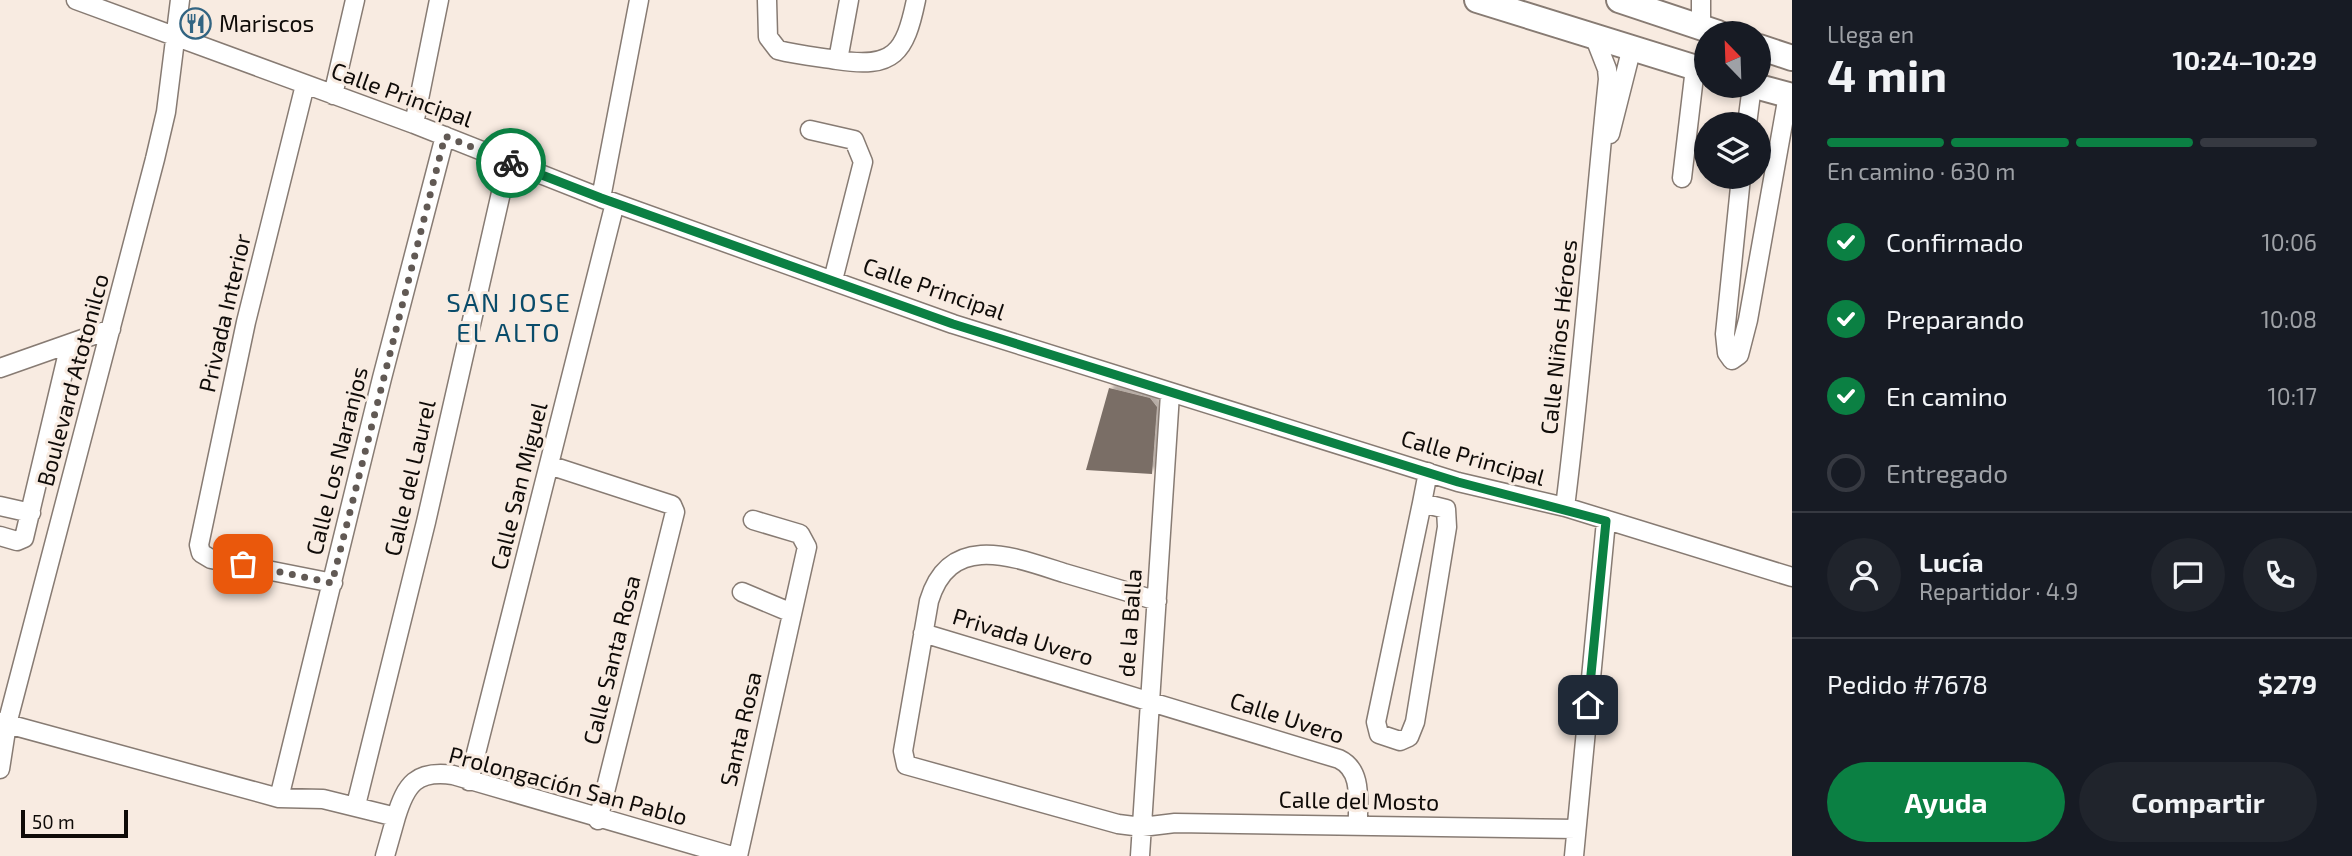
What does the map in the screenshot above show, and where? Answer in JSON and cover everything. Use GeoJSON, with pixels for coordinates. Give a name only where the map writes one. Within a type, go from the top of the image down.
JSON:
{"type":"FeatureCollection","features":[{"type":"Feature","properties":{"kind":"highway"},"geometry":{"type":"LineString","coordinates":[[1477,0],[1694,68]]}},
{"type":"Feature","properties":{"kind":"highway"},"geometry":{"type":"LineString","coordinates":[[1633,2],[1694,24]]}},
{"type":"Feature","properties":{"kind":"highway"},"geometry":{"type":"LineString","coordinates":[[1771,51],[1792,58]]}},
{"type":"Feature","properties":{"kind":"highway"},"geometry":{"type":"LineString","coordinates":[[1771,91],[1790,96]]}},
{"type":"Feature","properties":{"kind":"street","name":"Calle Principal"},"geometry":{"type":"LineString","coordinates":[[75,0],[414,124],[608,201],[930,316],[1170,394],[1516,498],[1565,507],[1792,577]]}},
{"type":"Feature","properties":{"kind":"street","name":"Boulevard Atotonilco"},"geometry":{"type":"LineString","coordinates":[[0,769],[4,723],[56,538],[166,112],[180,0]]}},
{"type":"Feature","properties":{"kind":"street"},"geometry":{"type":"LineString","coordinates":[[334,95],[355,0]]}},
{"type":"Feature","properties":{"kind":"street"},"geometry":{"type":"LineString","coordinates":[[414,124],[439,0]]}},
{"type":"Feature","properties":{"kind":"street","name":"Calle San Miguel"},"geometry":{"type":"LineString","coordinates":[[469,782],[550,465],[608,201],[639,0]]}},
{"type":"Feature","properties":{"kind":"street"},"geometry":{"type":"LineString","coordinates":[[767,0],[766,28],[772,44],[778,50],[862,64],[878,64],[889,58],[908,37],[916,0]]}},
{"type":"Feature","properties":{"kind":"street"},"geometry":{"type":"LineString","coordinates":[[838,60],[849,0]]}},
{"type":"Feature","properties":{"kind":"street"},"geometry":{"type":"LineString","coordinates":[[1702,0],[1707,21]]}},
{"type":"Feature","properties":{"kind":"street","name":"Calle Niños Héroes"},"geometry":{"type":"LineString","coordinates":[[1565,507],[1585,346],[1607,69],[1594,36]]}},
{"type":"Feature","properties":{"kind":"street","name":"Calle Niños Héroes"},"geometry":{"type":"LineString","coordinates":[[1599,171],[1632,47]]}},
{"type":"Feature","properties":{"kind":"street","name":"Privada Interior"},"geometry":{"type":"LineString","coordinates":[[305,85],[246,322],[202,523],[201,553],[211,559],[332,583]]}},
{"type":"Feature","properties":{"kind":"street"},"geometry":{"type":"LineString","coordinates":[[1740,189],[1725,334],[1727,353],[1732,360],[1739,355],[1748,320],[1790,96]]}},
{"type":"Feature","properties":{"kind":"street"},"geometry":{"type":"LineString","coordinates":[[1682,177],[1696,98]]}},
{"type":"Feature","properties":{"kind":"street"},"geometry":{"type":"LineString","coordinates":[[810,130],[854,140],[863,162],[834,280]]}},
{"type":"Feature","properties":{"kind":"street","name":"Calle Los Naranjos"},"geometry":{"type":"LineString","coordinates":[[279,798],[445,136]]}},
{"type":"Feature","properties":{"kind":"street","name":"Calle del Laurel"},"geometry":{"type":"LineString","coordinates":[[356,805],[426,522],[508,162]]}},
{"type":"Feature","properties":{"kind":"street"},"geometry":{"type":"LineString","coordinates":[[0,368],[111,329]]}},
{"type":"Feature","properties":{"kind":"street"},"geometry":{"type":"LineString","coordinates":[[0,536],[21,540],[29,521],[70,344]]}},
{"type":"Feature","properties":{"kind":"street","name":"de la Balla"},"geometry":{"type":"LineString","coordinates":[[1140,856],[1170,394]]}},
{"type":"Feature","properties":{"kind":"street","name":"Calle Santa Rosa"},"geometry":{"type":"LineString","coordinates":[[550,465],[673,505],[675,512],[598,820]]}},
{"type":"Feature","properties":{"kind":"street"},"geometry":{"type":"LineString","coordinates":[[1422,503],[1446,509],[1448,518],[1415,722],[1412,733],[1400,741],[1379,734],[1376,722],[1428,472]]}},
{"type":"Feature","properties":{"kind":"street"},"geometry":{"type":"LineString","coordinates":[[0,506],[56,538]]}},
{"type":"Feature","properties":{"kind":"street","name":"Santa Rosa"},"geometry":{"type":"LineString","coordinates":[[738,856],[807,547],[800,534],[753,520]]}},
{"type":"Feature","properties":{"kind":"street"},"geometry":{"type":"LineString","coordinates":[[1574,856],[1606,521]]}},
{"type":"Feature","properties":{"kind":"street"},"geometry":{"type":"LineString","coordinates":[[923,633],[934,584],[956,562],[977,555],[1004,555],[1157,601]]}},
{"type":"Feature","properties":{"kind":"street"},"geometry":{"type":"LineString","coordinates":[[742,592],[792,612]]}},
{"type":"Feature","properties":{"kind":"street","name":"Calle del Mosto"},"geometry":{"type":"LineString","coordinates":[[923,633],[903,751],[906,765],[1097,819],[1142,828],[1175,823],[1576,829]]}},
{"type":"Feature","properties":{"kind":"street","name":"Privada Uvero"},"geometry":{"type":"LineString","coordinates":[[923,633],[1149,701]]}},
{"type":"Feature","properties":{"kind":"street","name":"Calle Uvero"},"geometry":{"type":"LineString","coordinates":[[1149,701],[1348,763],[1356,775],[1358,826]]}},
{"type":"Feature","properties":{"kind":"street"},"geometry":{"type":"LineString","coordinates":[[4,723],[279,798],[323,799],[396,817]]}},
{"type":"Feature","properties":{"kind":"street","name":"Prolongación San Pablo"},"geometry":{"type":"LineString","coordinates":[[385,856],[404,792],[425,775],[439,773],[732,856]]}},
{"type":"Feature","properties":{"kind":"building"},"geometry":{"type":"Polygon","coordinates":[[[1109,388],[1150,398],[1157,407],[1152,474],[1086,470],[1109,388]]]}},
{"type":"Feature","properties":{"kind":"way so far"},"geometry":{"type":"LineString","coordinates":[[243,564],[332,583],[445,136],[511,163]]}},
{"type":"Feature","properties":{"kind":"place","name":"Mariscos"},"geometry":{"type":"Point","coordinates":[196,24]}},
{"type":"Feature","properties":{"kind":"district","name":"SAN JOSE EL ALTO"},"geometry":{"type":"Point","coordinates":[509,318]}},
{"type":"Feature","properties":{"kind":"route"},"geometry":{"type":"LineString","coordinates":[[511,163],[953,324],[1170,394],[1315,435],[1458,482],[1516,498],[1565,507],[1606,521],[1588,705]]}}]}
